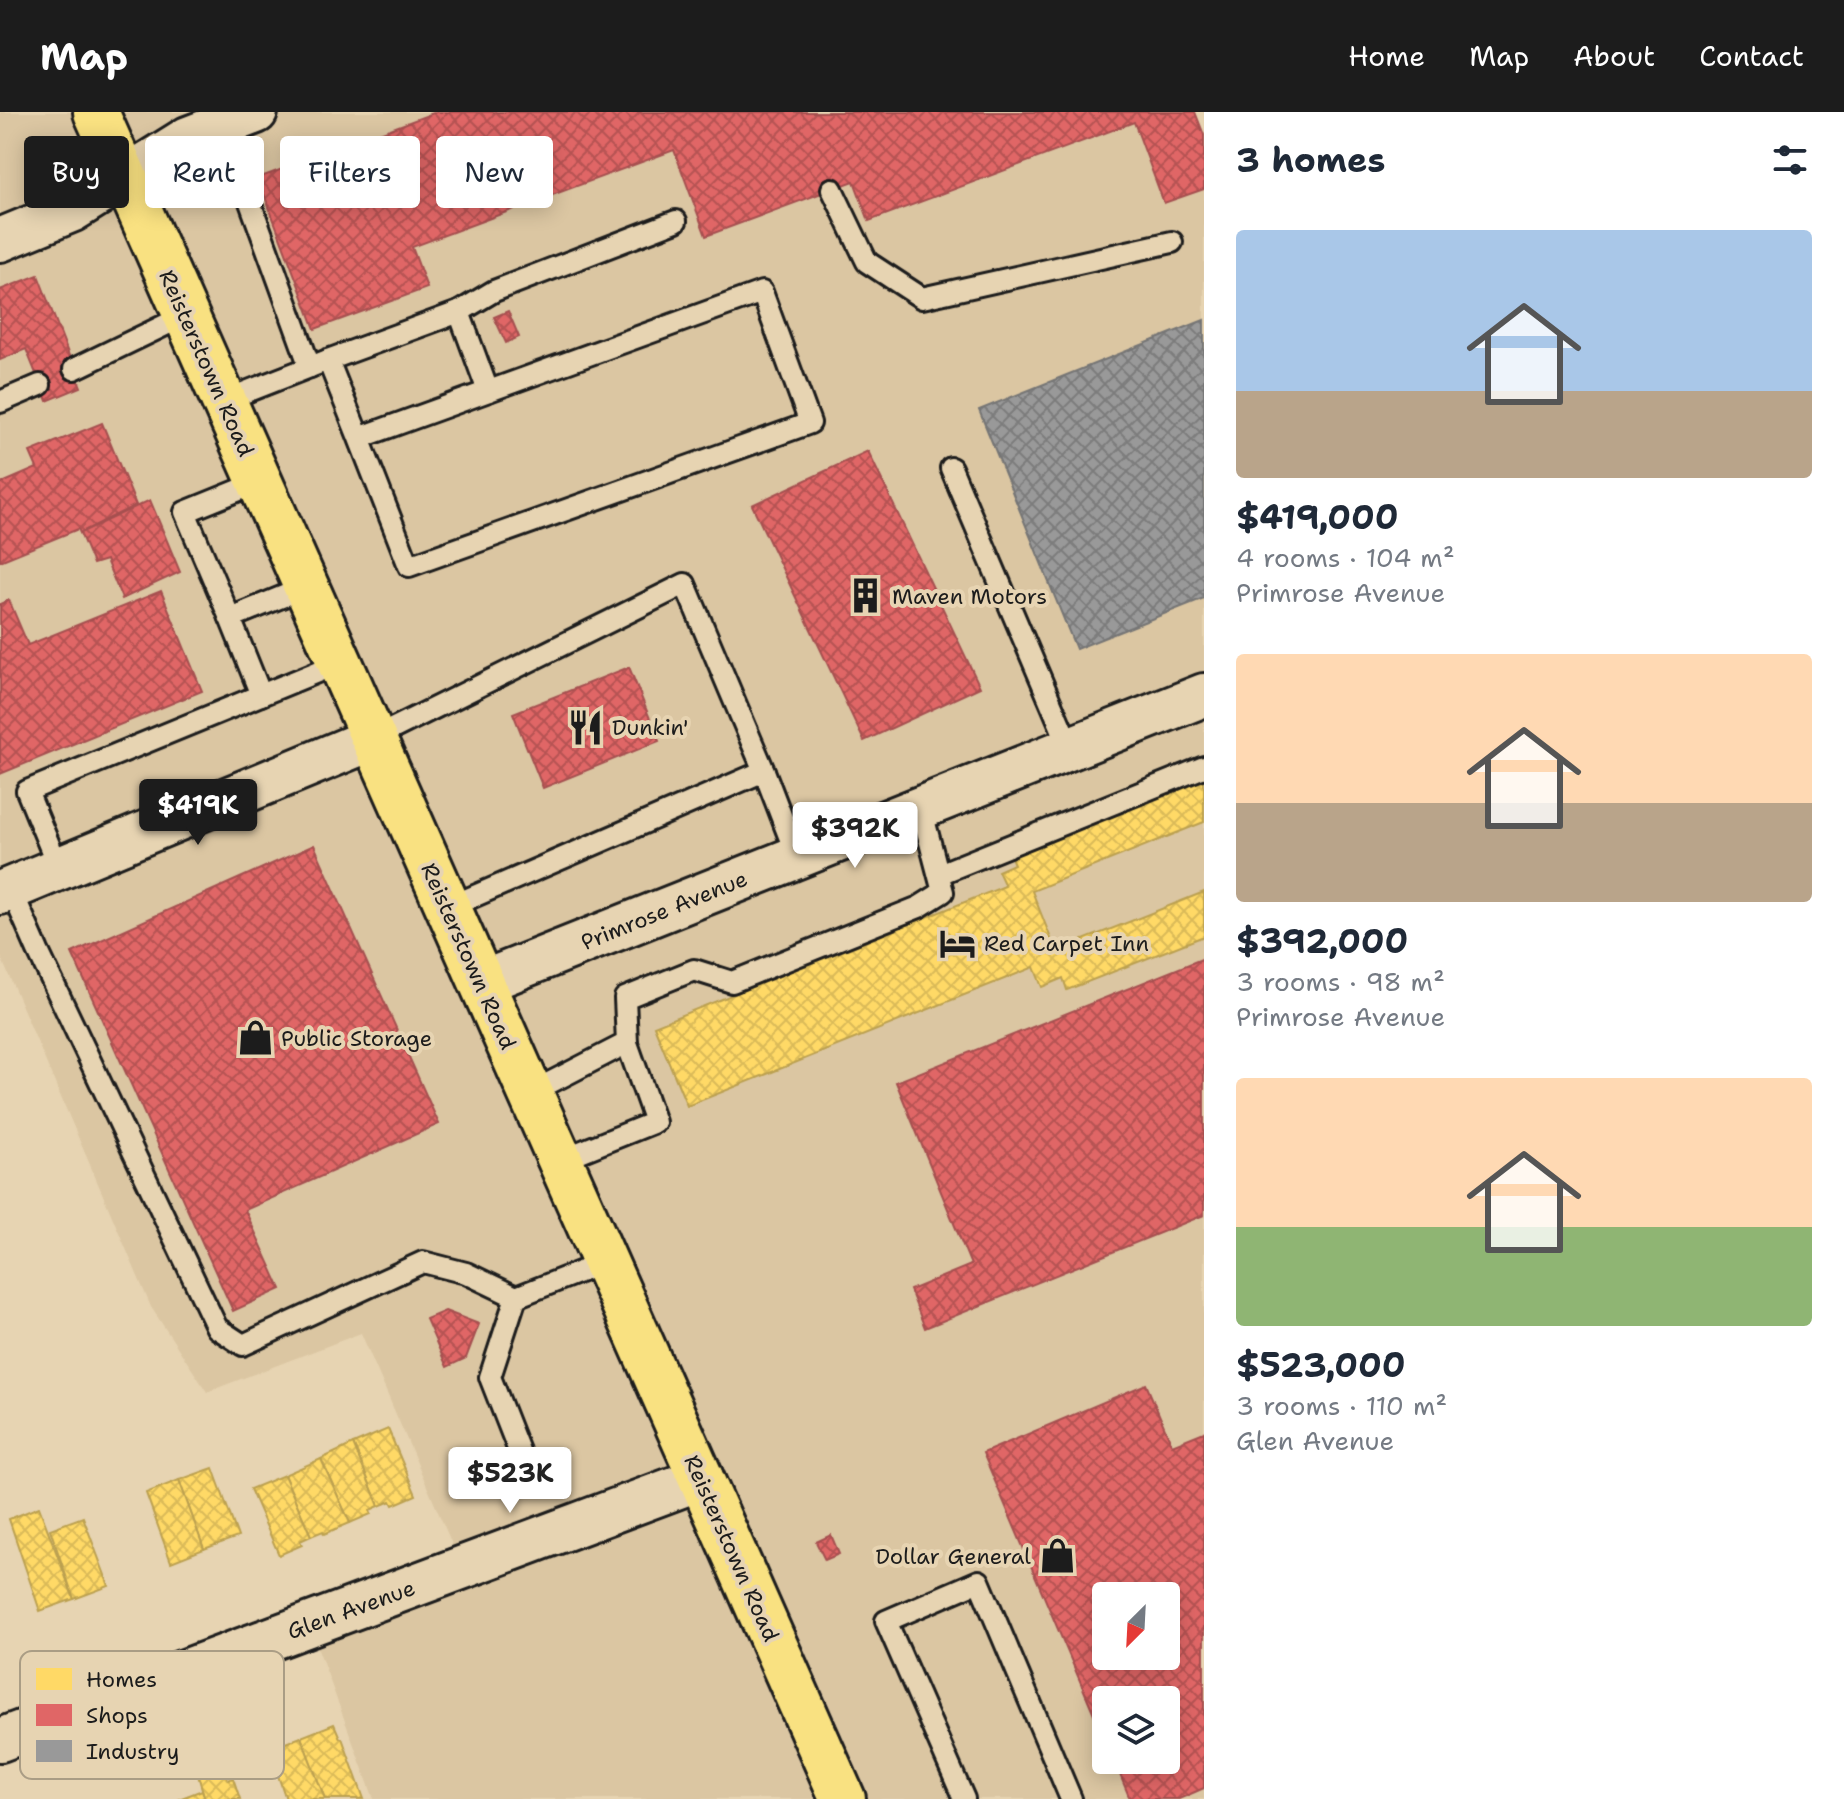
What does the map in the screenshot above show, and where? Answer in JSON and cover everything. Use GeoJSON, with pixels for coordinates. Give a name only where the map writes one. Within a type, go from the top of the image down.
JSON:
{"type":"FeatureCollection","features":[{"type":"Feature","properties":{"kind":"main road","name":"Reisterstown Road"},"geometry":{"type":"LineString","coordinates":[[96,112],[107,136]]}},
{"type":"Feature","properties":{"kind":"main road","name":"Reisterstown Road"},"geometry":{"type":"LineString","coordinates":[[129,186],[843,1799]]}},
{"type":"Feature","properties":{"kind":"street"},"geometry":{"type":"LineString","coordinates":[[129,175],[188,138],[256,112]]}},
{"type":"Feature","properties":{"kind":"street"},"geometry":{"type":"LineString","coordinates":[[0,240],[76,208]]}},
{"type":"Feature","properties":{"kind":"street","name":"Primrose Avenue"},"geometry":{"type":"LineString","coordinates":[[481,983],[1204,695]]}},
{"type":"Feature","properties":{"kind":"street"},"geometry":{"type":"LineString","coordinates":[[6,891],[372,739]]}},
{"type":"Feature","properties":{"kind":"street","name":"Glen Avenue"},"geometry":{"type":"LineString","coordinates":[[239,1651],[702,1478]]}},
{"type":"Feature","properties":{"kind":"street","name":"Glen Avenue"},"geometry":{"type":"LineString","coordinates":[[0,1740],[20,1733]]}},
{"type":"Feature","properties":{"kind":"lane"},"geometry":{"type":"LineString","coordinates":[[832,189],[867,262],[922,298],[1172,242]]}},
{"type":"Feature","properties":{"kind":"lane"},"geometry":{"type":"LineString","coordinates":[[253,208],[319,363],[359,438],[409,566],[810,423],[762,292],[359,438]]}},
{"type":"Feature","properties":{"kind":"lane"},"geometry":{"type":"LineString","coordinates":[[223,401],[459,312],[494,291],[676,221]]}},
{"type":"Feature","properties":{"kind":"lane"},"geometry":{"type":"LineString","coordinates":[[459,312],[488,391]]}},
{"type":"Feature","properties":{"kind":"lane"},"geometry":{"type":"LineString","coordinates":[[74,369],[186,315]]}},
{"type":"Feature","properties":{"kind":"lane"},"geometry":{"type":"LineString","coordinates":[[0,402],[40,385]]}},
{"type":"Feature","properties":{"kind":"lane"},"geometry":{"type":"LineString","coordinates":[[951,468],[1070,748]]}},
{"type":"Feature","properties":{"kind":"lane"},"geometry":{"type":"LineString","coordinates":[[259,482],[185,512],[261,695]]}},
{"type":"Feature","properties":{"kind":"lane"},"geometry":{"type":"LineString","coordinates":[[372,739],[685,584],[797,857]]}},
{"type":"Feature","properties":{"kind":"lane"},"geometry":{"type":"LineString","coordinates":[[230,618],[306,587]]}},
{"type":"Feature","properties":{"kind":"lane"},"geometry":{"type":"LineString","coordinates":[[59,869],[27,791],[339,663]]}},
{"type":"Feature","properties":{"kind":"lane"},"geometry":{"type":"LineString","coordinates":[[939,874],[1204,767]]}},
{"type":"Feature","properties":{"kind":"lane"},"geometry":{"type":"LineString","coordinates":[[447,908],[764,771]]}},
{"type":"Feature","properties":{"kind":"lane"},"geometry":{"type":"LineString","coordinates":[[560,1160],[655,1122],[627,1043],[625,998],[694,970],[732,982],[919,907],[943,892],[921,808]]}},
{"type":"Feature","properties":{"kind":"lane"},"geometry":{"type":"LineString","coordinates":[[6,891],[38,951],[217,1328],[243,1345],[423,1262],[466,1273],[516,1297],[605,1262]]}},
{"type":"Feature","properties":{"kind":"lane"},"geometry":{"type":"LineString","coordinates":[[530,1093],[627,1043]]}},
{"type":"Feature","properties":{"kind":"lane"},"geometry":{"type":"LineString","coordinates":[[516,1297],[490,1377],[519,1451]]}},
{"type":"Feature","properties":{"kind":"lane"},"geometry":{"type":"LineString","coordinates":[[964,1799],[886,1621],[979,1581],[1071,1799]]}},
{"type":"Feature","properties":{"kind":"shaded area"},"geometry":{"type":"Polygon","coordinates":[[[0,112],[1196,112],[1204,134],[1204,1799],[374,1799],[308,1622],[461,1565],[361,1333],[207,1392],[151,1307],[0,955],[0,112]]]}},
{"type":"Feature","properties":{"kind":"building: Homes","name":"Red Carpet Inn"},"geometry":{"type":"Polygon","coordinates":[[[1204,778],[1204,822],[1032,891],[1056,951],[1204,892],[1204,936],[1067,990],[1063,978],[1042,987],[1034,967],[687,1106],[654,1026],[1005,886],[998,871],[1014,864],[1010,855],[1204,778]]]}},
{"type":"Feature","properties":{"kind":"building: Homes"},"geometry":{"type":"Polygon","coordinates":[[[388,1429],[416,1495],[393,1505],[391,1501],[379,1506],[353,1444],[388,1429]]]}},
{"type":"Feature","properties":{"kind":"building: Homes"},"geometry":{"type":"Polygon","coordinates":[[[353,1444],[379,1506],[370,1510],[371,1514],[350,1523],[321,1459],[353,1444]]]}},
{"type":"Feature","properties":{"kind":"building: Homes"},"geometry":{"type":"Polygon","coordinates":[[[321,1459],[350,1523],[311,1536],[284,1475],[321,1459]]]}},
{"type":"Feature","properties":{"kind":"building: Homes"},"geometry":{"type":"Polygon","coordinates":[[[213,1468],[238,1537],[204,1549],[179,1480],[213,1468]]]}},
{"type":"Feature","properties":{"kind":"building: Homes"},"geometry":{"type":"Polygon","coordinates":[[[284,1475],[311,1536],[300,1541],[302,1545],[279,1555],[250,1489],[284,1475]]]}},
{"type":"Feature","properties":{"kind":"building: Homes"},"geometry":{"type":"Polygon","coordinates":[[[179,1480],[204,1549],[171,1562],[146,1493],[179,1480]]]}},
{"type":"Feature","properties":{"kind":"building: Homes"},"geometry":{"type":"Polygon","coordinates":[[[39,1507],[74,1599],[40,1611],[9,1519],[39,1507]]]}},
{"type":"Feature","properties":{"kind":"building: Homes"},"geometry":{"type":"Polygon","coordinates":[[[83,1517],[109,1586],[74,1599],[50,1529],[83,1517]]]}},
{"type":"Feature","properties":{"kind":"building: Homes"},"geometry":{"type":"Polygon","coordinates":[[[334,1724],[364,1799],[325,1799],[301,1737],[334,1724]]]}},
{"type":"Feature","properties":{"kind":"building: Homes"},"geometry":{"type":"Polygon","coordinates":[[[301,1737],[325,1799],[286,1799],[279,1779],[284,1779],[284,1743],[301,1737]]]}},
{"type":"Feature","properties":{"kind":"building: Homes"},"geometry":{"type":"Polygon","coordinates":[[[199,1779],[233,1779],[240,1799],[205,1799],[199,1779]]]}},
{"type":"Feature","properties":{"kind":"building: Homes"},"geometry":{"type":"Polygon","coordinates":[[[202,1790],[205,1799],[179,1799],[202,1790]]]}},
{"type":"Feature","properties":{"kind":"building: Shops"},"geometry":{"type":"Polygon","coordinates":[[[436,112],[1195,112],[1204,135],[1204,189],[1164,203],[1134,122],[869,221],[854,181],[706,236],[674,150],[553,195],[553,136],[436,136],[436,208],[517,208],[412,247],[427,288],[315,329],[264,194],[264,176],[280,170],[280,208],[420,208],[420,136],[371,136],[436,112]]]}},
{"type":"Feature","properties":{"kind":"building: Shops"},"geometry":{"type":"Polygon","coordinates":[[[38,275],[81,387],[47,401],[26,349],[0,360],[0,290],[38,275]]]}},
{"type":"Feature","properties":{"kind":"building: Shops"},"geometry":{"type":"Polygon","coordinates":[[[508,311],[519,337],[506,343],[494,317],[508,311]]]}},
{"type":"Feature","properties":{"kind":"building: Shops"},"geometry":{"type":"Polygon","coordinates":[[[102,423],[136,505],[80,533],[78,529],[0,561],[0,484],[37,468],[30,452],[102,423]]]}},
{"type":"Feature","properties":{"kind":"building: Shops","name":"Maven Motors"},"geometry":{"type":"Polygon","coordinates":[[[868,451],[980,687],[864,741],[752,505],[868,451]]]}},
{"type":"Feature","properties":{"kind":"building: Shops"},"geometry":{"type":"Polygon","coordinates":[[[150,500],[180,572],[122,599],[106,560],[93,564],[80,533],[150,500]]]}},
{"type":"Feature","properties":{"kind":"building: Shops"},"geometry":{"type":"Polygon","coordinates":[[[161,591],[202,691],[0,774],[0,604],[9,600],[28,645],[161,591]]]}},
{"type":"Feature","properties":{"kind":"building: Shops","name":"Dunkin'"},"geometry":{"type":"Polygon","coordinates":[[[629,667],[659,741],[543,788],[513,713],[629,667]]]}},
{"type":"Feature","properties":{"kind":"building: Shops","name":"Public Storage"},"geometry":{"type":"Polygon","coordinates":[[[314,845],[439,1124],[245,1210],[281,1289],[233,1311],[72,953],[314,845]]]}},
{"type":"Feature","properties":{"kind":"building: Shops"},"geometry":{"type":"Polygon","coordinates":[[[1204,958],[1204,1215],[925,1328],[910,1290],[971,1265],[896,1082],[1204,958]]]}},
{"type":"Feature","properties":{"kind":"building: Shops"},"geometry":{"type":"Polygon","coordinates":[[[445,1311],[479,1324],[466,1358],[447,1367],[426,1319],[445,1311]]]}},
{"type":"Feature","properties":{"kind":"building: Shops"},"geometry":{"type":"Polygon","coordinates":[[[1146,1384],[1172,1445],[1204,1432],[1204,1788],[1179,1799],[1130,1799],[1120,1774],[1180,1774],[1180,1686],[1092,1686],[1092,1709],[983,1453],[1146,1384]]]}},
{"type":"Feature","properties":{"kind":"building: Shops"},"geometry":{"type":"Polygon","coordinates":[[[831,1535],[839,1554],[825,1560],[816,1542],[831,1535]]]}},
{"type":"Feature","properties":{"kind":"building: Industry"},"geometry":{"type":"Polygon","coordinates":[[[1204,320],[1204,598],[1076,649],[979,410],[1204,320]]]}},
{"type":"Feature","properties":{"kind":"place","name":"Maven Motors"},"geometry":{"type":"Point","coordinates":[866,596]}},
{"type":"Feature","properties":{"kind":"place","name":"Dunkin'"},"geometry":{"type":"Point","coordinates":[586,727]}},
{"type":"Feature","properties":{"kind":"place","name":"Red Carpet Inn"},"geometry":{"type":"Point","coordinates":[958,943]}},
{"type":"Feature","properties":{"kind":"place","name":"Public Storage"},"geometry":{"type":"Point","coordinates":[255,1038]}},
{"type":"Feature","properties":{"kind":"place","name":"Dollar General"},"geometry":{"type":"Point","coordinates":[1057,1556]}}]}
